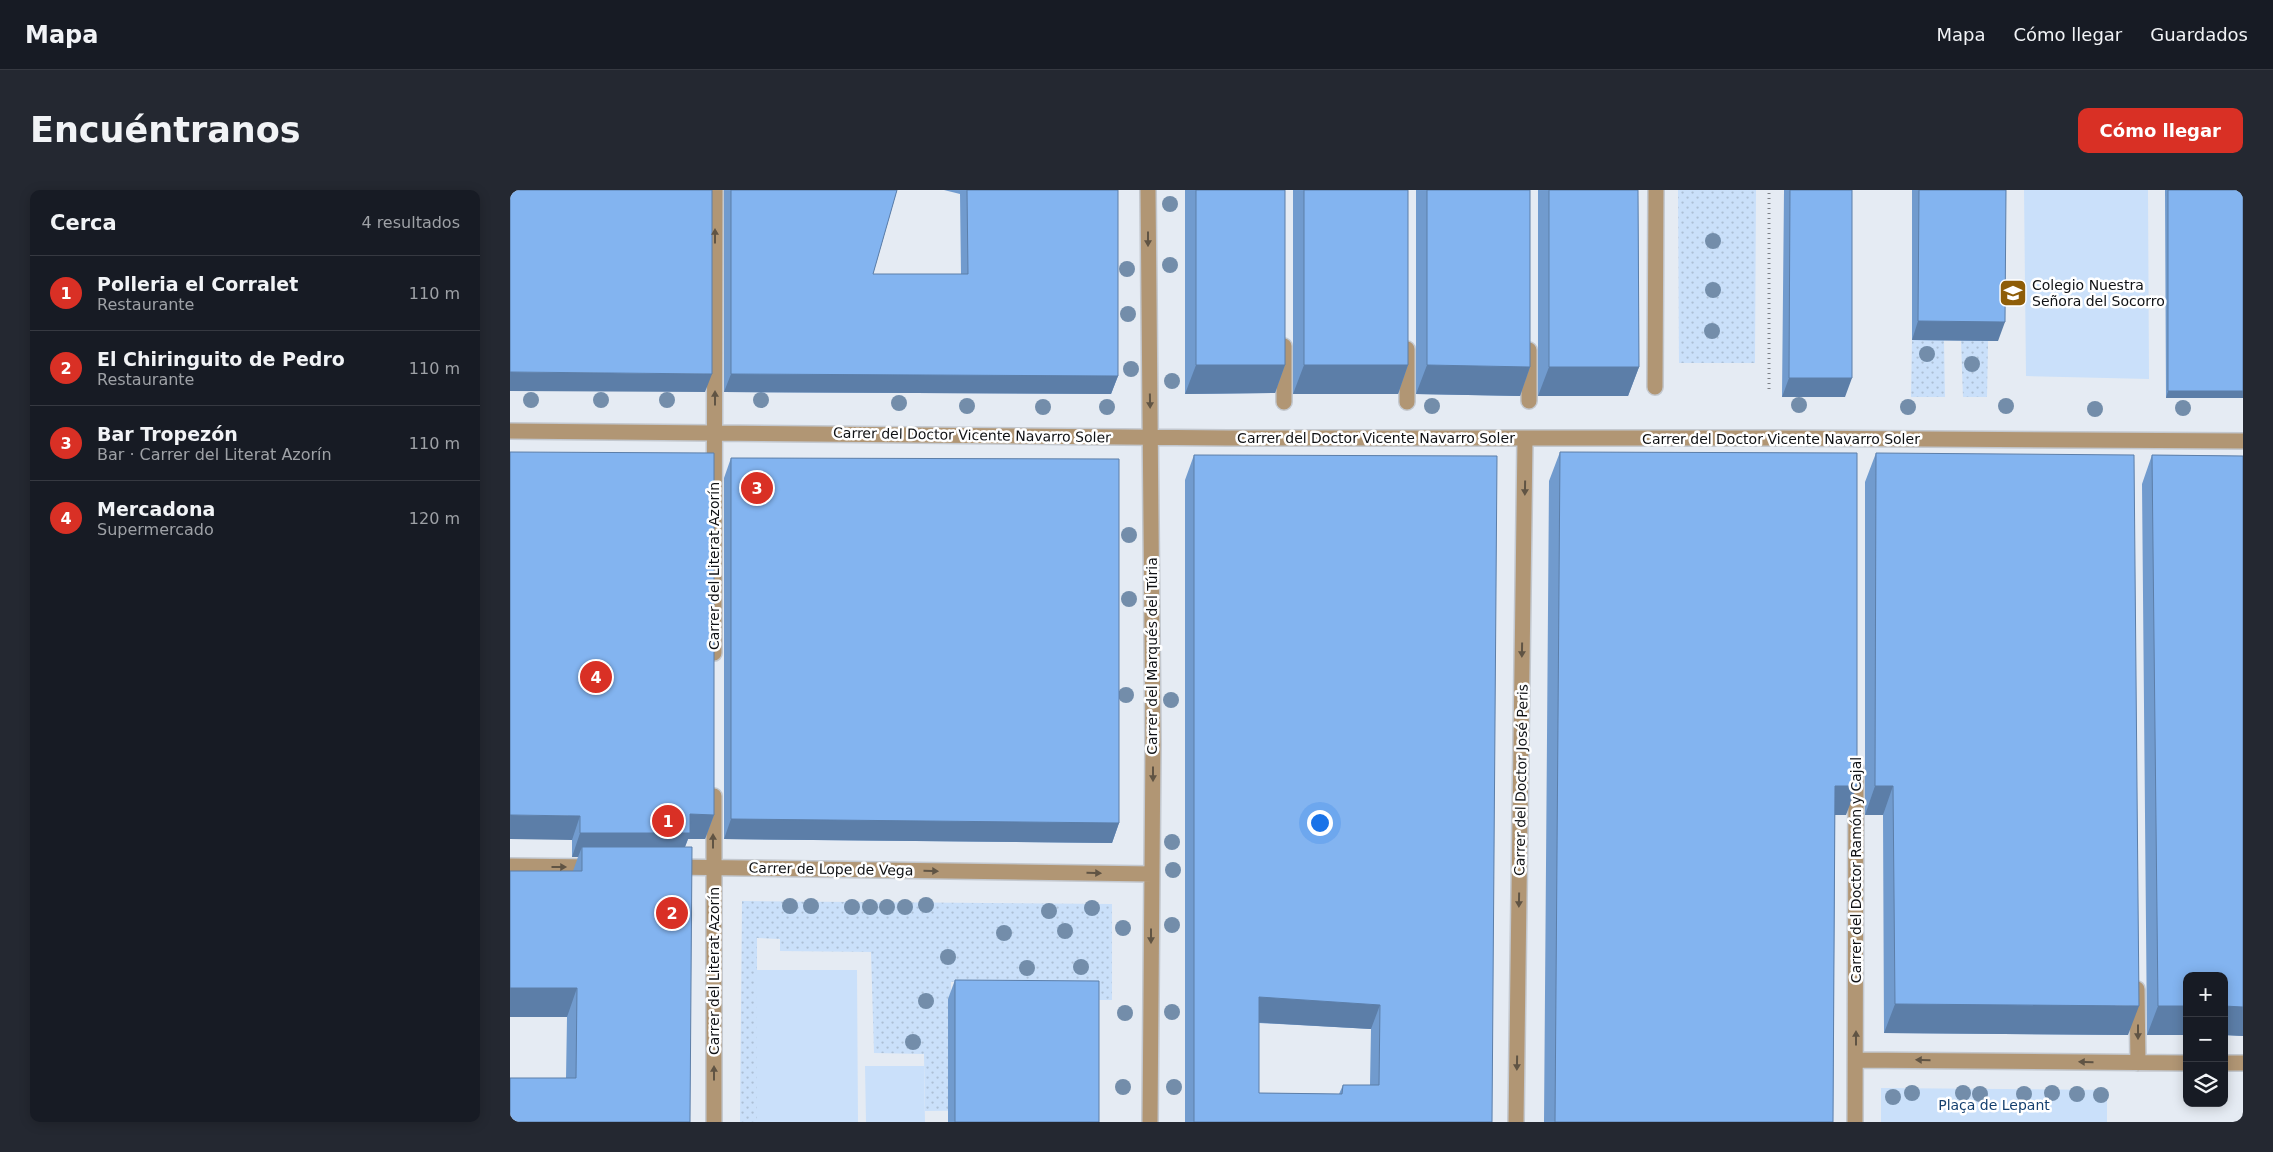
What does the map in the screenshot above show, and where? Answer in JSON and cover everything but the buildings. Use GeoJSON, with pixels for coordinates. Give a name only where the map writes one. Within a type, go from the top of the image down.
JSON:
{"type":"FeatureCollection","features":[{"type":"Feature","properties":{"kind":"street","name":"Carrer del Literat Azorín"},"geometry":{"type":"LineString","coordinates":[[714,671],[715,190]]}},
{"type":"Feature","properties":{"kind":"street","name":"Carrer del Marqués del Túria"},"geometry":{"type":"LineString","coordinates":[[1148,190],[1152,874],[1150,1122]]}},
{"type":"Feature","properties":{"kind":"street"},"geometry":{"type":"LineString","coordinates":[[1655,387],[1656,190]]}},
{"type":"Feature","properties":{"kind":"street"},"geometry":{"type":"LineString","coordinates":[[1407,334],[1407,402]]}},
{"type":"Feature","properties":{"kind":"street"},"geometry":{"type":"LineString","coordinates":[[1529,334],[1529,401]]}},
{"type":"Feature","properties":{"kind":"street"},"geometry":{"type":"LineString","coordinates":[[1284,335],[1284,402]]}},
{"type":"Feature","properties":{"kind":"street","name":"Carrer del Doctor Vicente Navarro Soler"},"geometry":{"type":"LineString","coordinates":[[510,431],[1150,437],[1856,438],[2243,441]]}},
{"type":"Feature","properties":{"kind":"street"},"geometry":{"type":"LineString","coordinates":[[1856,438],[1856,457]]}},
{"type":"Feature","properties":{"kind":"street","name":"Carrer del Doctor José Peris"},"geometry":{"type":"LineString","coordinates":[[1516,1122],[1525,439]]}},
{"type":"Feature","properties":{"kind":"street"},"geometry":{"type":"LineString","coordinates":[[2132,440],[2132,458]]}},
{"type":"Feature","properties":{"kind":"street","name":"Carrer del Doctor Ramón y Cajal"},"geometry":{"type":"LineString","coordinates":[[1854,1122],[1856,1060],[1856,750]]}},
{"type":"Feature","properties":{"kind":"street","name":"Carrer del Literat Azorín"},"geometry":{"type":"LineString","coordinates":[[714,780],[714,1122]]}},
{"type":"Feature","properties":{"kind":"street"},"geometry":{"type":"LineString","coordinates":[[510,866],[609,867]]}},
{"type":"Feature","properties":{"kind":"street","name":"Carrer de Lope de Vega"},"geometry":{"type":"LineString","coordinates":[[659,867],[1152,874]]}},
{"type":"Feature","properties":{"kind":"street"},"geometry":{"type":"LineString","coordinates":[[2137,972],[2138,1062]]}},
{"type":"Feature","properties":{"kind":"street"},"geometry":{"type":"LineString","coordinates":[[1856,1060],[2183,1063]]}},
{"type":"Feature","properties":{"kind":"street"},"geometry":{"type":"LineString","coordinates":[[2228,1063],[2243,1063]]}},
{"type":"Feature","properties":{"kind":"path"},"geometry":{"type":"LineString","coordinates":[[1769,190],[1769,389]]}},
{"type":"Feature","properties":{"kind":"green space"},"geometry":{"type":"Polygon","coordinates":[[[1678,190],[1756,190],[1755,363],[1679,363],[1678,190]]]}},
{"type":"Feature","properties":{"kind":"green space"},"geometry":{"type":"Polygon","coordinates":[[[2024,190],[2148,190],[2149,379],[2026,376],[2024,190]]]}},
{"type":"Feature","properties":{"kind":"green space"},"geometry":{"type":"Polygon","coordinates":[[[1912,340],[1944,340],[1945,397],[1911,397],[1912,340]]]}},
{"type":"Feature","properties":{"kind":"green space"},"geometry":{"type":"Polygon","coordinates":[[[1961,340],[1988,341],[1987,397],[1963,397],[1961,340]]]}},
{"type":"Feature","properties":{"kind":"green space"},"geometry":{"type":"Polygon","coordinates":[[[742,901],[1112,904],[1112,1000],[1092,1000],[968,982],[951,982],[951,999],[948,1000],[948,1081],[998,1080],[998,1110],[925,1111],[924,1054],[874,1053],[871,952],[780,951],[780,939],[757,938],[757,1122],[740,1122],[742,901]]]}},
{"type":"Feature","properties":{"kind":"green space"},"geometry":{"type":"Polygon","coordinates":[[[756,970],[857,970],[858,1122],[757,1122],[756,970]]]}},
{"type":"Feature","properties":{"kind":"green space"},"geometry":{"type":"Polygon","coordinates":[[[865,1066],[924,1066],[925,1122],[866,1122],[865,1066]]]}},
{"type":"Feature","properties":{"kind":"green space","name":"Plaça de Lepant"},"geometry":{"type":"Polygon","coordinates":[[[1881,1088],[2107,1090],[2107,1122],[1881,1122],[1881,1088]]]}},
{"type":"Feature","properties":{"kind":"place","name":"Colegio Nuestra Señora del Socorro"},"geometry":{"type":"Point","coordinates":[2013,293]}},
{"type":"Feature","properties":{"kind":"place","name":"Bar Tropezón"},"geometry":{"type":"Point","coordinates":[757,488]}},
{"type":"Feature","properties":{"kind":"place","name":"Mercadona"},"geometry":{"type":"Point","coordinates":[596,677]}},
{"type":"Feature","properties":{"kind":"place","name":"Polleria el Corralet"},"geometry":{"type":"Point","coordinates":[668,821]}},
{"type":"Feature","properties":{"kind":"place","name":"El Chiringuito de Pedro"},"geometry":{"type":"Point","coordinates":[672,913]}}]}
